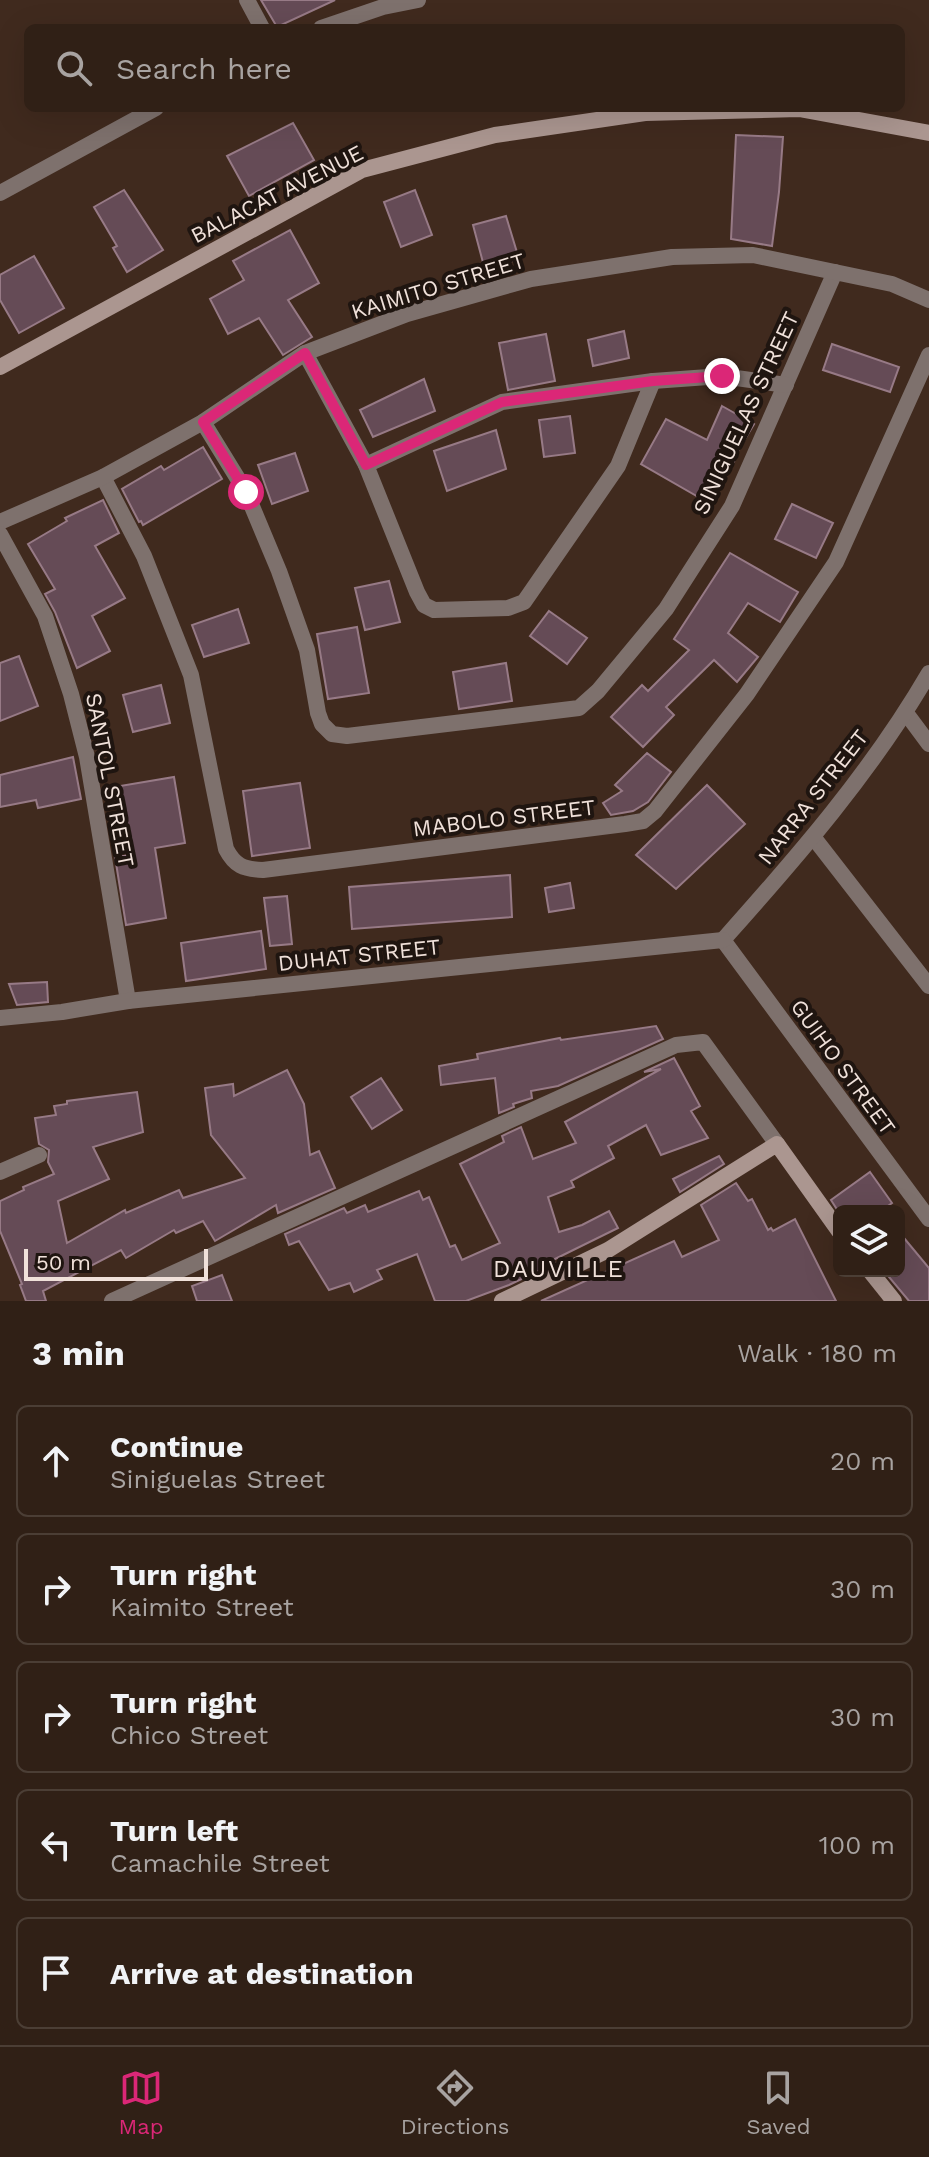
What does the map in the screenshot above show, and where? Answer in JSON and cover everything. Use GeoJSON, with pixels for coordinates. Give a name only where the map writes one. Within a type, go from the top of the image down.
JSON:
{"type":"FeatureCollection","features":[{"type":"Feature","properties":{"kind":"street"},"geometry":{"type":"LineString","coordinates":[[247,0],[260,24]]}},
{"type":"Feature","properties":{"kind":"street"},"geometry":{"type":"LineString","coordinates":[[333,24],[383,7],[418,0]]}},
{"type":"Feature","properties":{"kind":"street"},"geometry":{"type":"LineString","coordinates":[[0,193],[149,112]]}},
{"type":"Feature","properties":{"kind":"street","name":"BALACAT AVENUE"},"geometry":{"type":"LineString","coordinates":[[0,367],[362,170],[495,135],[645,113],[684,112]]}},
{"type":"Feature","properties":{"kind":"street","name":"BALACAT AVENUE"},"geometry":{"type":"LineString","coordinates":[[815,112],[929,133]]}},
{"type":"Feature","properties":{"kind":"street","name":"KAIMITO STREET"},"geometry":{"type":"LineString","coordinates":[[0,522],[103,477],[203,422],[305,353],[407,314],[531,279],[672,257],[753,255],[892,284],[929,300]]}},
{"type":"Feature","properties":{"kind":"street","name":"SINIGUELAS STREET"},"geometry":{"type":"LineString","coordinates":[[203,422],[246,492],[279,571],[307,650],[318,713],[322,724],[332,734],[347,736],[579,708],[598,691],[666,609],[732,506],[835,272]]}},
{"type":"Feature","properties":{"kind":"street"},"geometry":{"type":"LineString","coordinates":[[305,353],[366,465],[424,605],[434,610],[508,608],[524,602],[618,466],[653,381]]}},
{"type":"Feature","properties":{"kind":"street","name":"MABOLO STREET"},"geometry":{"type":"LineString","coordinates":[[103,477],[144,556],[191,675],[226,849],[234,864],[246,869],[263,870],[625,824],[643,821],[655,811],[747,694],[811,602],[836,562],[929,355]]}},
{"type":"Feature","properties":{"kind":"street"},"geometry":{"type":"LineString","coordinates":[[366,465],[502,402],[653,381],[722,376],[786,385]]}},
{"type":"Feature","properties":{"kind":"street","name":"SANTOL STREET"},"geometry":{"type":"LineString","coordinates":[[0,534],[45,616],[71,694],[87,757],[128,1001]]}},
{"type":"Feature","properties":{"kind":"street","name":"NARRA STREET"},"geometry":{"type":"LineString","coordinates":[[723,940],[814,838],[906,713],[929,673]]}},
{"type":"Feature","properties":{"kind":"street"},"geometry":{"type":"LineString","coordinates":[[906,713],[929,744]]}},
{"type":"Feature","properties":{"kind":"street"},"geometry":{"type":"LineString","coordinates":[[814,838],[929,986]]}},
{"type":"Feature","properties":{"kind":"street","name":"DUHAT STREET"},"geometry":{"type":"LineString","coordinates":[[0,1018],[128,1001],[723,940]]}},
{"type":"Feature","properties":{"kind":"street","name":"GUIHO STREET"},"geometry":{"type":"LineString","coordinates":[[723,940],[929,1219]]}},
{"type":"Feature","properties":{"kind":"street"},"geometry":{"type":"LineString","coordinates":[[112,1301],[676,1045],[703,1042],[833,1223]]}},
{"type":"Feature","properties":{"kind":"street"},"geometry":{"type":"LineString","coordinates":[[502,1301],[608,1250],[777,1144]]}},
{"type":"Feature","properties":{"kind":"street"},"geometry":{"type":"LineString","coordinates":[[0,1172],[39,1155]]}},
{"type":"Feature","properties":{"kind":"street"},"geometry":{"type":"LineString","coordinates":[[874,1277],[892,1301]]}},
{"type":"Feature","properties":{"kind":"building"},"geometry":{"type":"Polygon","coordinates":[[[261,0],[335,0],[283,24],[275,24],[261,0]]]}},
{"type":"Feature","properties":{"kind":"building"},"geometry":{"type":"Polygon","coordinates":[[[293,123],[314,160],[249,196],[227,156],[293,123]]]}},
{"type":"Feature","properties":{"kind":"building"},"geometry":{"type":"Polygon","coordinates":[[[736,135],[783,137],[772,246],[731,239],[736,135]]]}},
{"type":"Feature","properties":{"kind":"building"},"geometry":{"type":"Polygon","coordinates":[[[124,190],[163,250],[127,272],[113,248],[117,246],[94,207],[124,190]]]}},
{"type":"Feature","properties":{"kind":"building"},"geometry":{"type":"Polygon","coordinates":[[[415,190],[432,235],[401,247],[384,202],[415,190]]]}},
{"type":"Feature","properties":{"kind":"building"},"geometry":{"type":"Polygon","coordinates":[[[506,216],[519,259],[485,270],[473,225],[506,216]]]}},
{"type":"Feature","properties":{"kind":"building"},"geometry":{"type":"Polygon","coordinates":[[[290,230],[319,283],[288,300],[312,337],[283,355],[259,318],[228,334],[210,299],[244,280],[233,261],[290,230]]]}},
{"type":"Feature","properties":{"kind":"building"},"geometry":{"type":"Polygon","coordinates":[[[34,256],[64,308],[19,333],[0,300],[0,275],[34,256]]]}},
{"type":"Feature","properties":{"kind":"building"},"geometry":{"type":"Polygon","coordinates":[[[624,331],[629,358],[593,366],[588,340],[624,331]]]}},
{"type":"Feature","properties":{"kind":"building"},"geometry":{"type":"Polygon","coordinates":[[[546,334],[555,381],[508,390],[499,343],[546,334]]]}},
{"type":"Feature","properties":{"kind":"building"},"geometry":{"type":"Polygon","coordinates":[[[832,344],[899,367],[890,392],[823,370],[832,344]]]}},
{"type":"Feature","properties":{"kind":"building"},"geometry":{"type":"Polygon","coordinates":[[[424,379],[435,411],[373,437],[360,410],[424,379]]]}},
{"type":"Feature","properties":{"kind":"building"},"geometry":{"type":"Polygon","coordinates":[[[722,406],[754,424],[707,502],[641,464],[666,419],[707,440],[722,406]]]}},
{"type":"Feature","properties":{"kind":"building"},"geometry":{"type":"Polygon","coordinates":[[[570,416],[575,453],[544,457],[539,420],[570,416]]]}},
{"type":"Feature","properties":{"kind":"building"},"geometry":{"type":"Polygon","coordinates":[[[496,430],[506,469],[447,491],[434,451],[496,430]]]}},
{"type":"Feature","properties":{"kind":"building"},"geometry":{"type":"Polygon","coordinates":[[[203,447],[222,479],[143,525],[139,522],[122,489],[161,466],[164,470],[203,447]]]}},
{"type":"Feature","properties":{"kind":"building"},"geometry":{"type":"Polygon","coordinates":[[[295,453],[308,491],[272,504],[258,465],[295,453]]]}},
{"type":"Feature","properties":{"kind":"building"},"geometry":{"type":"Polygon","coordinates":[[[103,500],[119,533],[95,546],[125,598],[92,616],[110,651],[77,668],[45,594],[55,589],[28,544],[67,521],[65,518],[103,500]]]}},
{"type":"Feature","properties":{"kind":"building"},"geometry":{"type":"Polygon","coordinates":[[[792,504],[833,523],[816,558],[775,539],[792,504]]]}},
{"type":"Feature","properties":{"kind":"building"},"geometry":{"type":"Polygon","coordinates":[[[730,553],[798,592],[780,622],[748,603],[728,633],[758,657],[737,682],[714,660],[666,707],[674,715],[643,747],[611,717],[642,685],[648,691],[689,650],[674,639],[730,553]]]}},
{"type":"Feature","properties":{"kind":"building"},"geometry":{"type":"Polygon","coordinates":[[[389,581],[400,622],[365,630],[355,588],[389,581]]]}},
{"type":"Feature","properties":{"kind":"building"},"geometry":{"type":"Polygon","coordinates":[[[238,609],[249,643],[204,657],[192,625],[238,609]]]}},
{"type":"Feature","properties":{"kind":"building"},"geometry":{"type":"Polygon","coordinates":[[[549,611],[587,638],[567,664],[530,636],[549,611]]]}},
{"type":"Feature","properties":{"kind":"building"},"geometry":{"type":"Polygon","coordinates":[[[357,627],[369,693],[328,699],[317,634],[357,627]]]}},
{"type":"Feature","properties":{"kind":"building"},"geometry":{"type":"Polygon","coordinates":[[[19,656],[38,706],[0,721],[0,663],[19,656]]]}},
{"type":"Feature","properties":{"kind":"building"},"geometry":{"type":"Polygon","coordinates":[[[506,663],[512,701],[459,709],[453,672],[506,663]]]}},
{"type":"Feature","properties":{"kind":"building"},"geometry":{"type":"Polygon","coordinates":[[[161,685],[170,723],[133,732],[123,695],[161,685]]]}},
{"type":"Feature","properties":{"kind":"building"},"geometry":{"type":"Polygon","coordinates":[[[647,753],[671,772],[648,802],[633,811],[611,815],[603,803],[622,791],[615,785],[647,753]]]}},
{"type":"Feature","properties":{"kind":"building"},"geometry":{"type":"Polygon","coordinates":[[[73,757],[81,799],[38,808],[36,800],[0,807],[0,775],[73,757]]]}},
{"type":"Feature","properties":{"kind":"building"},"geometry":{"type":"Polygon","coordinates":[[[174,777],[185,843],[155,848],[166,918],[126,925],[115,857],[131,855],[120,786],[174,777]]]}},
{"type":"Feature","properties":{"kind":"building"},"geometry":{"type":"Polygon","coordinates":[[[300,783],[310,848],[252,856],[243,791],[300,783]]]}},
{"type":"Feature","properties":{"kind":"building"},"geometry":{"type":"Polygon","coordinates":[[[707,785],[745,824],[676,889],[636,855],[707,785]]]}},
{"type":"Feature","properties":{"kind":"building"},"geometry":{"type":"Polygon","coordinates":[[[510,875],[512,917],[352,929],[349,887],[510,875]]]}},
{"type":"Feature","properties":{"kind":"building"},"geometry":{"type":"Polygon","coordinates":[[[570,883],[574,908],[549,912],[545,888],[570,883]]]}},
{"type":"Feature","properties":{"kind":"building"},"geometry":{"type":"Polygon","coordinates":[[[287,896],[292,944],[270,946],[264,898],[287,896]]]}},
{"type":"Feature","properties":{"kind":"building"},"geometry":{"type":"Polygon","coordinates":[[[261,931],[266,969],[186,981],[181,943],[261,931]]]}},
{"type":"Feature","properties":{"kind":"building"},"geometry":{"type":"Polygon","coordinates":[[[47,982],[48,1002],[17,1005],[9,984],[47,982]]]}},
{"type":"Feature","properties":{"kind":"building"},"geometry":{"type":"Polygon","coordinates":[[[656,1026],[663,1039],[558,1086],[531,1091],[532,1098],[513,1104],[514,1107],[499,1113],[495,1078],[441,1085],[439,1066],[478,1059],[477,1054],[560,1038],[656,1026]]]}},
{"type":"Feature","properties":{"kind":"building"},"geometry":{"type":"Polygon","coordinates":[[[674,1058],[700,1106],[691,1111],[708,1138],[661,1155],[646,1125],[608,1146],[614,1158],[571,1181],[574,1187],[548,1197],[559,1232],[582,1225],[609,1211],[618,1228],[553,1260],[555,1263],[466,1301],[435,1301],[417,1254],[377,1270],[382,1279],[354,1292],[350,1283],[329,1290],[299,1241],[289,1245],[285,1234],[344,1208],[347,1213],[365,1205],[368,1212],[419,1191],[423,1200],[429,1197],[450,1247],[455,1245],[462,1260],[500,1243],[460,1164],[504,1142],[502,1136],[521,1127],[533,1159],[576,1143],[565,1122],[661,1069],[644,1072],[674,1058]]]}},
{"type":"Feature","properties":{"kind":"building"},"geometry":{"type":"Polygon","coordinates":[[[287,1070],[304,1104],[310,1155],[319,1151],[335,1188],[278,1213],[276,1205],[215,1241],[203,1221],[176,1233],[174,1230],[126,1258],[121,1250],[43,1291],[46,1301],[26,1301],[0,1231],[0,1201],[54,1174],[48,1162],[49,1150],[39,1144],[35,1118],[56,1115],[54,1106],[67,1104],[67,1101],[137,1092],[143,1132],[93,1147],[109,1179],[58,1201],[67,1243],[125,1210],[126,1213],[179,1190],[183,1198],[245,1178],[211,1135],[205,1088],[233,1084],[234,1096],[287,1070]]]}},
{"type":"Feature","properties":{"kind":"building"},"geometry":{"type":"Polygon","coordinates":[[[381,1078],[402,1110],[372,1129],[351,1097],[381,1078]]]}},
{"type":"Feature","properties":{"kind":"building"},"geometry":{"type":"Polygon","coordinates":[[[719,1156],[724,1164],[680,1192],[673,1179],[719,1156]]]}},
{"type":"Feature","properties":{"kind":"building"},"geometry":{"type":"Polygon","coordinates":[[[870,1172],[892,1203],[834,1205],[831,1200],[870,1172]]]}},
{"type":"Feature","properties":{"kind":"building"},"geometry":{"type":"Polygon","coordinates":[[[736,1183],[748,1201],[752,1199],[768,1230],[771,1228],[773,1231],[795,1219],[836,1301],[541,1301],[674,1241],[682,1257],[719,1240],[701,1205],[736,1183]]]}},
{"type":"Feature","properties":{"kind":"building"},"geometry":{"type":"Polygon","coordinates":[[[905,1239],[929,1268],[929,1301],[909,1301],[889,1277],[905,1277],[905,1239]]]}},
{"type":"Feature","properties":{"kind":"building"},"geometry":{"type":"Polygon","coordinates":[[[222,1275],[232,1301],[197,1301],[192,1286],[222,1275]]]}},
{"type":"Feature","properties":{"kind":"district","name":"DAUVILLE"},"geometry":{"type":"Point","coordinates":[559,1269]}},
{"type":"Feature","properties":{"kind":"route"},"geometry":{"type":"LineString","coordinates":[[246,492],[203,422],[305,353],[366,465],[502,402],[653,381],[722,376]]}}]}
